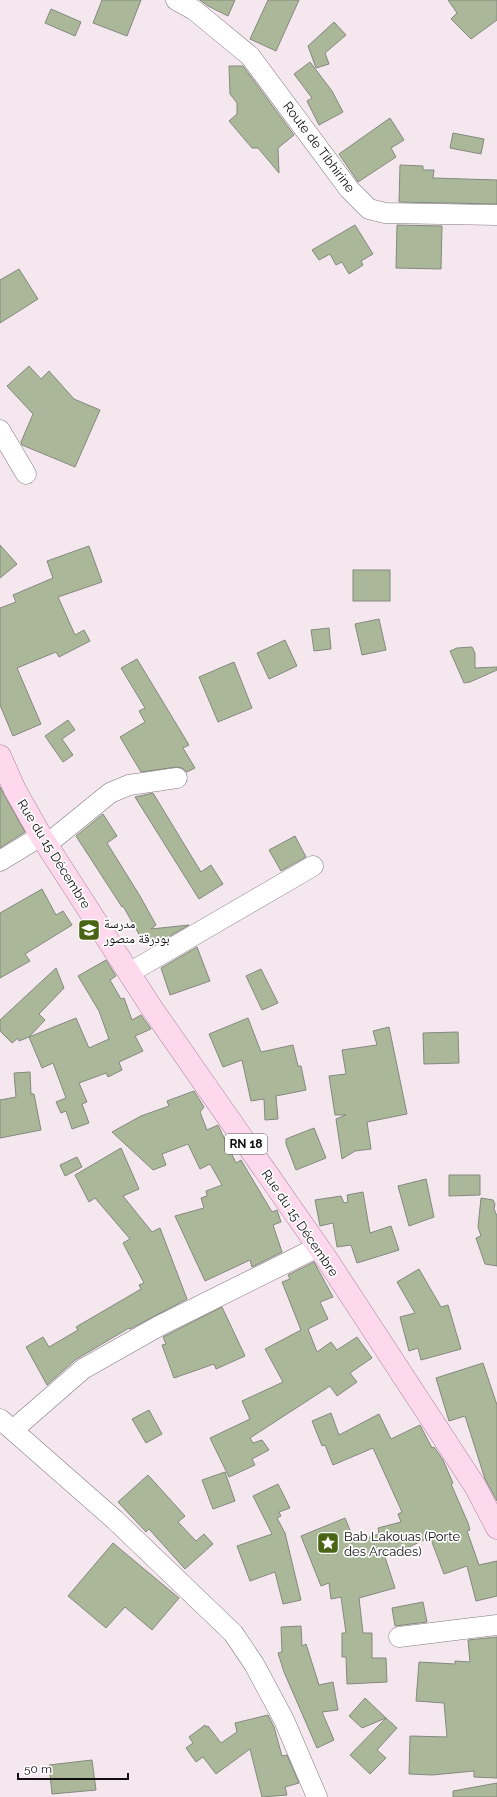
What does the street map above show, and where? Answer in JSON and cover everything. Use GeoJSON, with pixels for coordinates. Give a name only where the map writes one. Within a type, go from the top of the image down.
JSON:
{"type":"FeatureCollection","features":[{"type":"Feature","properties":{"kind":"main road","name":"Rue du 15 Décembre"},"geometry":{"type":"LineString","coordinates":[[0,756],[15,790],[43,841],[129,973],[318,1247],[475,1486],[497,1528]]}},
{"type":"Feature","properties":{"kind":"street","name":"Route de Tibhirine"},"geometry":{"type":"LineString","coordinates":[[176,0],[194,10],[250,56],[349,189],[369,209],[385,213],[497,215]]}},
{"type":"Feature","properties":{"kind":"street"},"geometry":{"type":"LineString","coordinates":[[0,430],[26,474]]}},
{"type":"Feature","properties":{"kind":"street"},"geometry":{"type":"LineString","coordinates":[[0,861],[43,841],[110,793],[130,785],[177,778]]}},
{"type":"Feature","properties":{"kind":"street"},"geometry":{"type":"LineString","coordinates":[[129,973],[313,866]]}},
{"type":"Feature","properties":{"kind":"street"},"geometry":{"type":"LineString","coordinates":[[317,1797],[284,1720],[254,1664],[233,1633],[115,1520],[7,1424],[83,1369],[159,1326],[318,1247]]}},
{"type":"Feature","properties":{"kind":"street"},"geometry":{"type":"LineString","coordinates":[[399,1637],[497,1625]]}},
{"type":"Feature","properties":{"kind":"building"},"geometry":{"type":"Polygon","coordinates":[[[102,0],[141,0],[127,36],[93,23],[102,0]]]}},
{"type":"Feature","properties":{"kind":"building"},"geometry":{"type":"Polygon","coordinates":[[[200,0],[235,0],[228,16],[208,6],[200,0]]]}},
{"type":"Feature","properties":{"kind":"building"},"geometry":{"type":"Polygon","coordinates":[[[268,0],[299,0],[276,51],[250,39],[268,0]]]}},
{"type":"Feature","properties":{"kind":"building"},"geometry":{"type":"Polygon","coordinates":[[[448,0],[497,0],[497,20],[471,39],[451,19],[457,13],[448,0]]]}},
{"type":"Feature","properties":{"kind":"building"},"geometry":{"type":"Polygon","coordinates":[[[51,9],[81,22],[75,36],[45,23],[51,9]]]}},
{"type":"Feature","properties":{"kind":"building"},"geometry":{"type":"Polygon","coordinates":[[[334,22],[346,35],[325,53],[329,64],[316,68],[308,46],[334,22]]]}},
{"type":"Feature","properties":{"kind":"building"},"geometry":{"type":"Polygon","coordinates":[[[310,62],[332,91],[343,112],[319,125],[307,101],[312,98],[294,74],[310,62]]]}},
{"type":"Feature","properties":{"kind":"building"},"geometry":{"type":"Polygon","coordinates":[[[229,66],[243,66],[294,135],[278,148],[279,173],[258,148],[252,148],[229,121],[237,114],[237,103],[230,94],[229,66]]]}},
{"type":"Feature","properties":{"kind":"building"},"geometry":{"type":"Polygon","coordinates":[[[390,118],[404,140],[391,148],[396,157],[358,182],[339,154],[390,118]]]}},
{"type":"Feature","properties":{"kind":"building"},"geometry":{"type":"Polygon","coordinates":[[[453,133],[484,139],[481,154],[450,148],[453,133]]]}},
{"type":"Feature","properties":{"kind":"building"},"geometry":{"type":"Polygon","coordinates":[[[400,165],[423,166],[423,170],[434,170],[433,178],[497,180],[497,204],[399,202],[400,165]]]}},
{"type":"Feature","properties":{"kind":"building"},"geometry":{"type":"Polygon","coordinates":[[[355,225],[373,254],[361,261],[363,265],[349,274],[342,262],[336,265],[330,254],[319,260],[312,250],[355,225]]]}},
{"type":"Feature","properties":{"kind":"building"},"geometry":{"type":"Polygon","coordinates":[[[397,225],[442,226],[441,269],[396,268],[397,225]]]}},
{"type":"Feature","properties":{"kind":"building"},"geometry":{"type":"Polygon","coordinates":[[[19,269],[38,299],[0,323],[0,280],[19,269]]]}},
{"type":"Feature","properties":{"kind":"building"},"geometry":{"type":"Polygon","coordinates":[[[29,366],[41,379],[49,371],[74,399],[100,410],[75,467],[22,445],[21,442],[33,414],[7,386],[29,366]]]}},
{"type":"Feature","properties":{"kind":"building"},"geometry":{"type":"Polygon","coordinates":[[[0,545],[17,564],[0,578],[0,545]]]}},
{"type":"Feature","properties":{"kind":"building"},"geometry":{"type":"Polygon","coordinates":[[[89,546],[102,582],[58,597],[75,635],[84,630],[90,641],[59,657],[56,652],[17,668],[41,724],[13,736],[0,705],[0,608],[16,602],[13,595],[53,578],[47,561],[89,546]]]}},
{"type":"Feature","properties":{"kind":"building"},"geometry":{"type":"Polygon","coordinates":[[[353,570],[390,570],[390,601],[353,601],[353,570]]]}},
{"type":"Feature","properties":{"kind":"building"},"geometry":{"type":"Polygon","coordinates":[[[379,619],[386,650],[362,655],[355,624],[379,619]]]}},
{"type":"Feature","properties":{"kind":"building"},"geometry":{"type":"Polygon","coordinates":[[[329,628],[331,649],[314,651],[311,630],[329,628]]]}},
{"type":"Feature","properties":{"kind":"building"},"geometry":{"type":"Polygon","coordinates":[[[285,640],[297,666],[269,679],[257,653],[285,640]]]}},
{"type":"Feature","properties":{"kind":"building"},"geometry":{"type":"Polygon","coordinates":[[[472,647],[475,653],[475,668],[497,667],[497,670],[470,682],[464,683],[450,651],[457,648],[472,647]]]}},
{"type":"Feature","properties":{"kind":"building"},"geometry":{"type":"Polygon","coordinates":[[[137,659],[189,745],[183,748],[195,768],[187,772],[182,768],[176,767],[141,772],[120,737],[145,722],[139,711],[145,708],[121,668],[137,659]]]}},
{"type":"Feature","properties":{"kind":"building"},"geometry":{"type":"Polygon","coordinates":[[[234,662],[252,708],[218,722],[199,677],[234,662]]]}},
{"type":"Feature","properties":{"kind":"building"},"geometry":{"type":"Polygon","coordinates":[[[68,720],[75,730],[62,739],[73,755],[63,762],[45,736],[68,720]]]}},
{"type":"Feature","properties":{"kind":"building"},"geometry":{"type":"Polygon","coordinates":[[[0,787],[25,832],[0,848],[0,787]]]}},
{"type":"Feature","properties":{"kind":"building"},"geometry":{"type":"Polygon","coordinates":[[[153,793],[201,872],[211,865],[223,884],[199,899],[135,797],[153,793]]]}},
{"type":"Feature","properties":{"kind":"building"},"geometry":{"type":"Polygon","coordinates":[[[103,814],[117,836],[107,843],[156,925],[151,929],[189,925],[153,946],[150,939],[144,943],[123,906],[122,907],[76,836],[103,814]]]}},
{"type":"Feature","properties":{"kind":"building"},"geometry":{"type":"Polygon","coordinates":[[[295,836],[306,857],[281,871],[269,850],[295,836]]]}},
{"type":"Feature","properties":{"kind":"building"},"geometry":{"type":"Polygon","coordinates":[[[42,889],[56,915],[63,911],[72,925],[25,954],[30,961],[0,978],[0,913],[42,889]]]}},
{"type":"Feature","properties":{"kind":"building"},"geometry":{"type":"Polygon","coordinates":[[[197,947],[210,981],[170,995],[161,968],[197,947]]]}},
{"type":"Feature","properties":{"kind":"building"},"geometry":{"type":"Polygon","coordinates":[[[106,960],[116,976],[110,980],[121,999],[124,998],[132,1020],[141,1015],[151,1029],[135,1036],[143,1051],[119,1062],[122,1070],[108,1077],[106,1073],[79,1083],[87,1102],[82,1104],[89,1123],[72,1129],[66,1111],[61,1113],[56,1102],[66,1098],[53,1063],[42,1068],[29,1037],[76,1018],[89,1048],[109,1039],[99,1011],[78,976],[106,960]]]}},
{"type":"Feature","properties":{"kind":"building"},"geometry":{"type":"Polygon","coordinates":[[[56,968],[64,988],[39,1014],[45,1020],[29,1037],[19,1041],[18,1038],[12,1043],[0,1031],[0,1020],[56,968]]]}},
{"type":"Feature","properties":{"kind":"building"},"geometry":{"type":"Polygon","coordinates":[[[261,969],[278,1003],[262,1010],[246,976],[261,969]]]}},
{"type":"Feature","properties":{"kind":"building"},"geometry":{"type":"Polygon","coordinates":[[[248,1018],[261,1052],[293,1045],[298,1066],[301,1066],[306,1090],[276,1096],[278,1119],[265,1120],[264,1099],[251,1101],[242,1060],[223,1067],[209,1034],[248,1018]]]}},
{"type":"Feature","properties":{"kind":"building"},"geometry":{"type":"Polygon","coordinates":[[[389,1027],[407,1114],[367,1122],[371,1149],[355,1151],[342,1159],[336,1119],[346,1115],[335,1115],[329,1076],[346,1074],[342,1050],[377,1045],[373,1031],[389,1027]]]}},
{"type":"Feature","properties":{"kind":"building"},"geometry":{"type":"Polygon","coordinates":[[[458,1032],[459,1063],[424,1064],[423,1033],[458,1032]]]}},
{"type":"Feature","properties":{"kind":"building"},"geometry":{"type":"Polygon","coordinates":[[[30,1072],[31,1094],[34,1094],[41,1130],[0,1138],[0,1100],[16,1097],[14,1073],[30,1072]]]}},
{"type":"Feature","properties":{"kind":"building"},"geometry":{"type":"Polygon","coordinates":[[[194,1091],[204,1107],[200,1112],[207,1130],[218,1125],[236,1163],[241,1160],[272,1212],[277,1210],[281,1222],[273,1225],[282,1252],[252,1267],[250,1260],[205,1281],[175,1216],[204,1208],[201,1198],[207,1196],[206,1191],[222,1185],[210,1164],[200,1169],[188,1144],[162,1154],[166,1165],[153,1170],[112,1132],[141,1116],[169,1106],[167,1101],[194,1091]]]}},
{"type":"Feature","properties":{"kind":"building"},"geometry":{"type":"Polygon","coordinates":[[[314,1128],[326,1158],[296,1170],[286,1144],[286,1139],[314,1128]]]}},
{"type":"Feature","properties":{"kind":"building"},"geometry":{"type":"Polygon","coordinates":[[[121,1148],[139,1189],[123,1196],[152,1232],[160,1228],[187,1299],[130,1329],[129,1328],[75,1360],[47,1385],[26,1347],[43,1337],[49,1347],[78,1330],[76,1327],[141,1289],[139,1285],[144,1283],[123,1243],[130,1239],[95,1198],[89,1202],[75,1175],[121,1148]]]}},
{"type":"Feature","properties":{"kind":"building"},"geometry":{"type":"Polygon","coordinates":[[[77,1157],[82,1167],[65,1176],[60,1165],[77,1157]]]}},
{"type":"Feature","properties":{"kind":"building"},"geometry":{"type":"Polygon","coordinates":[[[449,1175],[480,1175],[480,1195],[449,1196],[449,1175]]]}},
{"type":"Feature","properties":{"kind":"building"},"geometry":{"type":"Polygon","coordinates":[[[426,1179],[434,1217],[409,1226],[398,1186],[426,1179]]]}},
{"type":"Feature","properties":{"kind":"building"},"geometry":{"type":"Polygon","coordinates":[[[363,1192],[370,1233],[391,1226],[399,1250],[357,1263],[351,1245],[337,1247],[333,1223],[320,1226],[315,1200],[341,1196],[344,1203],[348,1202],[347,1195],[363,1192]]]}},
{"type":"Feature","properties":{"kind":"building"},"geometry":{"type":"Polygon","coordinates":[[[481,1198],[493,1200],[495,1204],[494,1209],[497,1216],[497,1266],[485,1264],[476,1238],[481,1236],[478,1227],[481,1198]]]}},
{"type":"Feature","properties":{"kind":"building"},"geometry":{"type":"Polygon","coordinates":[[[314,1262],[333,1297],[320,1302],[328,1319],[308,1329],[317,1352],[331,1342],[337,1350],[357,1337],[372,1358],[350,1373],[357,1382],[337,1396],[330,1386],[250,1438],[253,1443],[262,1440],[269,1450],[252,1459],[255,1465],[229,1477],[210,1438],[250,1419],[242,1401],[283,1382],[265,1349],[301,1330],[282,1282],[290,1279],[288,1275],[314,1262]]]}},
{"type":"Feature","properties":{"kind":"building"},"geometry":{"type":"Polygon","coordinates":[[[419,1269],[441,1307],[448,1305],[461,1349],[421,1360],[418,1348],[409,1351],[400,1317],[415,1313],[397,1282],[419,1269]]]}},
{"type":"Feature","properties":{"kind":"building"},"geometry":{"type":"Polygon","coordinates":[[[222,1307],[245,1356],[216,1369],[214,1364],[174,1378],[162,1345],[166,1344],[163,1337],[222,1307]]]}},
{"type":"Feature","properties":{"kind":"building"},"geometry":{"type":"Polygon","coordinates":[[[483,1363],[497,1405],[497,1501],[485,1479],[465,1416],[449,1421],[436,1378],[483,1363]]]}},
{"type":"Feature","properties":{"kind":"building"},"geometry":{"type":"Polygon","coordinates":[[[149,1410],[162,1434],[146,1443],[132,1419],[149,1410]]]}},
{"type":"Feature","properties":{"kind":"building"},"geometry":{"type":"Polygon","coordinates":[[[331,1413],[339,1435],[379,1414],[391,1439],[420,1425],[432,1448],[434,1447],[443,1460],[453,1483],[451,1484],[468,1523],[470,1530],[467,1531],[479,1565],[497,1561],[497,1596],[476,1601],[467,1566],[444,1574],[430,1537],[407,1548],[408,1552],[385,1557],[395,1588],[359,1598],[363,1633],[372,1633],[372,1658],[386,1658],[387,1682],[347,1684],[346,1657],[342,1657],[342,1633],[346,1633],[341,1597],[331,1599],[329,1583],[321,1586],[301,1536],[345,1518],[355,1542],[379,1534],[378,1528],[401,1522],[398,1514],[402,1512],[373,1448],[333,1465],[325,1445],[322,1446],[312,1421],[331,1413]]]}},
{"type":"Feature","properties":{"kind":"building"},"geometry":{"type":"Polygon","coordinates":[[[225,1472],[235,1501],[213,1509],[202,1480],[225,1472]]]}},
{"type":"Feature","properties":{"kind":"building"},"geometry":{"type":"Polygon","coordinates":[[[148,1475],[185,1516],[178,1522],[196,1541],[204,1534],[213,1544],[185,1569],[149,1529],[146,1532],[118,1502],[148,1475]]]}},
{"type":"Feature","properties":{"kind":"building"},"geometry":{"type":"Polygon","coordinates":[[[278,1484],[290,1508],[279,1512],[281,1516],[277,1518],[285,1533],[301,1600],[283,1604],[275,1572],[250,1581],[237,1546],[272,1534],[253,1496],[278,1484]]]}},
{"type":"Feature","properties":{"kind":"building"},"geometry":{"type":"Polygon","coordinates":[[[113,1543],[179,1598],[152,1630],[125,1607],[106,1628],[68,1596],[113,1543]]]}},
{"type":"Feature","properties":{"kind":"building"},"geometry":{"type":"Polygon","coordinates":[[[423,1602],[427,1622],[395,1626],[392,1608],[423,1602]]]}},
{"type":"Feature","properties":{"kind":"building"},"geometry":{"type":"Polygon","coordinates":[[[301,1626],[302,1646],[306,1644],[319,1685],[333,1682],[338,1710],[322,1712],[334,1740],[317,1748],[284,1672],[278,1653],[282,1652],[281,1627],[301,1626]]]}},
{"type":"Feature","properties":{"kind":"building"},"geometry":{"type":"Polygon","coordinates":[[[497,1637],[497,1778],[474,1777],[474,1771],[432,1775],[409,1774],[410,1736],[447,1737],[444,1703],[416,1701],[419,1662],[455,1664],[455,1661],[470,1662],[468,1640],[497,1637]]]}},
{"type":"Feature","properties":{"kind":"building"},"geometry":{"type":"Polygon","coordinates":[[[365,1698],[386,1718],[362,1728],[349,1716],[365,1698]]]}},
{"type":"Feature","properties":{"kind":"building"},"geometry":{"type":"Polygon","coordinates":[[[268,1715],[274,1727],[282,1756],[287,1755],[299,1783],[285,1787],[287,1795],[262,1797],[250,1749],[216,1774],[203,1757],[196,1762],[186,1748],[193,1743],[189,1737],[205,1725],[206,1727],[208,1726],[221,1743],[237,1732],[235,1723],[268,1715]]]}},
{"type":"Feature","properties":{"kind":"building"},"geometry":{"type":"Polygon","coordinates":[[[386,1718],[397,1728],[377,1750],[386,1758],[370,1774],[350,1755],[386,1718]]]}},
{"type":"Feature","properties":{"kind":"building"},"geometry":{"type":"Polygon","coordinates":[[[92,1760],[96,1790],[52,1794],[49,1765],[92,1760]]]}},
{"type":"Feature","properties":{"kind":"building"},"geometry":{"type":"Polygon","coordinates":[[[497,1783],[497,1797],[453,1797],[453,1791],[497,1783]]]}},
{"type":"Feature","properties":{"kind":"place","name":"مدرسة بودرقة منصور"},"geometry":{"type":"Point","coordinates":[89,930]}},
{"type":"Feature","properties":{"kind":"place","name":"Bab Lakouas (Porte des Arcades)"},"geometry":{"type":"Point","coordinates":[328,1543]}}]}
